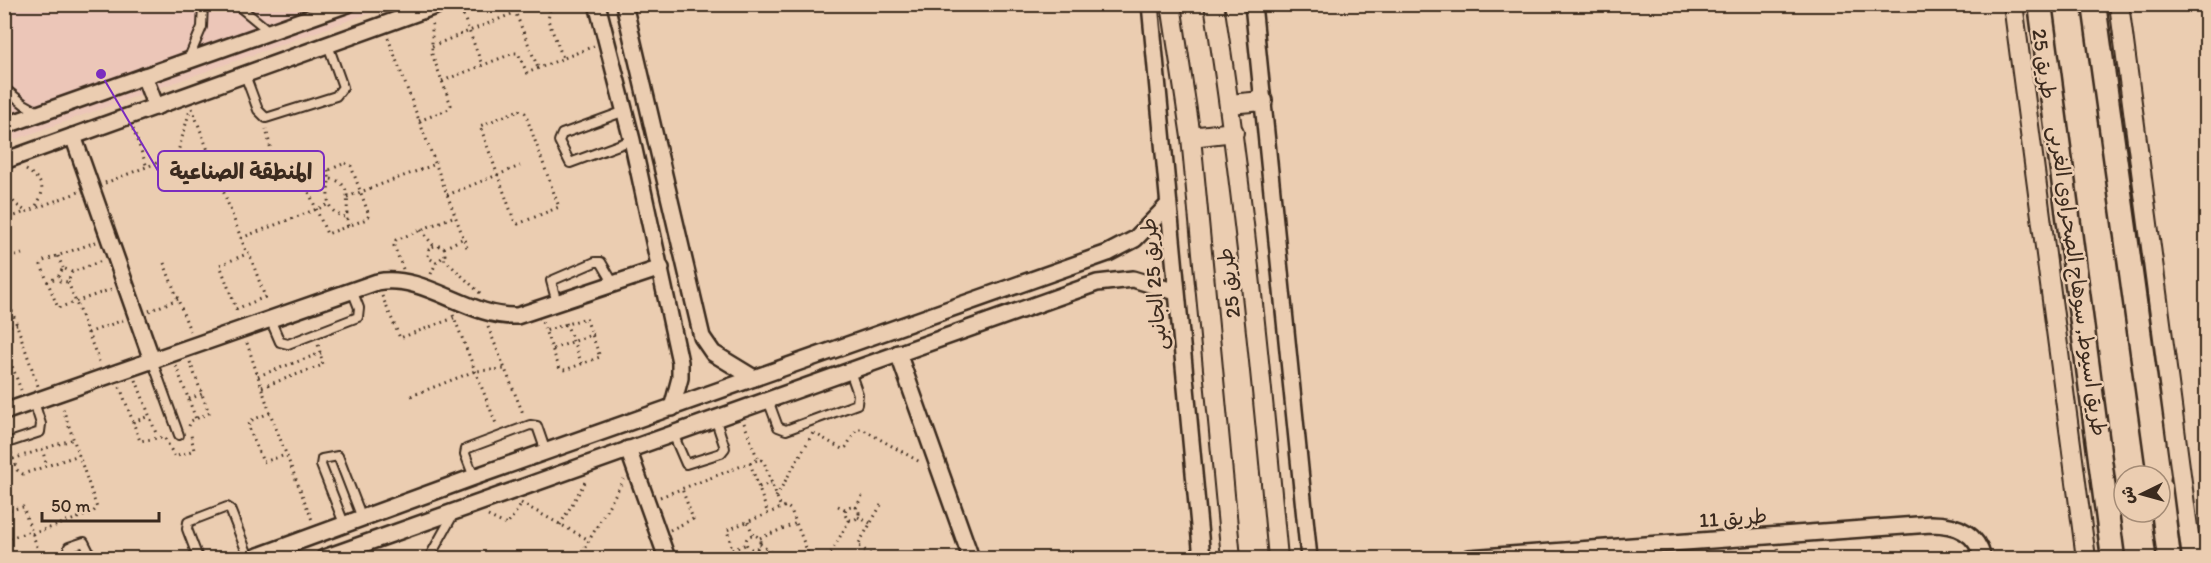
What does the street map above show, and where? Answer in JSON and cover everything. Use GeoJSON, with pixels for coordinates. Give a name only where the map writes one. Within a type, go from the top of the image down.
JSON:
{"type":"FeatureCollection","features":[{"type":"Feature","properties":{"kind":"main road","name":"طريق اسيوط, سوهاج الصحراوى الغربى"},"geometry":{"type":"LineString","coordinates":[[2040,4],[2114,558]]}},
{"type":"Feature","properties":{"kind":"main road"},"geometry":{"type":"LineString","coordinates":[[2094,4],[2157,464]]}},
{"type":"Feature","properties":{"kind":"main road"},"geometry":{"type":"LineString","coordinates":[[2165,524],[2169,558]]}},
{"type":"Feature","properties":{"kind":"street"},"geometry":{"type":"LineString","coordinates":[[4,126],[348,4]]}},
{"type":"Feature","properties":{"kind":"street"},"geometry":{"type":"LineString","coordinates":[[597,4],[632,140],[680,362],[680,378],[672,408]]}},
{"type":"Feature","properties":{"kind":"street"},"geometry":{"type":"LineString","coordinates":[[624,4],[702,337],[713,353],[754,378]]}},
{"type":"Feature","properties":{"kind":"street","name":"طريق 25 الجانبى"},"geometry":{"type":"LineString","coordinates":[[1150,4],[1202,558]]}},
{"type":"Feature","properties":{"kind":"street","name":"طريق 25"},"geometry":{"type":"LineString","coordinates":[[1171,4],[1191,137],[1232,558]]}},
{"type":"Feature","properties":{"kind":"street","name":"طريق 25"},"geometry":{"type":"LineString","coordinates":[[1214,4],[1234,132],[1258,334],[1278,558]]}},
{"type":"Feature","properties":{"kind":"street"},"geometry":{"type":"LineString","coordinates":[[1253,4],[1309,558]]}},
{"type":"Feature","properties":{"kind":"street","name":"طريق 25"},"geometry":{"type":"LineString","coordinates":[[2013,4],[2086,558]]}},
{"type":"Feature","properties":{"kind":"street"},"geometry":{"type":"LineString","coordinates":[[2120,4],[2192,558]]}},
{"type":"Feature","properties":{"kind":"street"},"geometry":{"type":"LineString","coordinates":[[8,159],[437,6]]}},
{"type":"Feature","properties":{"kind":"street"},"geometry":{"type":"LineString","coordinates":[[144,76],[156,107]]}},
{"type":"Feature","properties":{"kind":"street"},"geometry":{"type":"LineString","coordinates":[[1229,104],[1263,100]]}},
{"type":"Feature","properties":{"kind":"street"},"geometry":{"type":"LineString","coordinates":[[1191,137],[1234,132]]}},
{"type":"Feature","properties":{"kind":"street"},"geometry":{"type":"LineString","coordinates":[[73,136],[152,360]]}},
{"type":"Feature","properties":{"kind":"street"},"geometry":{"type":"LineString","coordinates":[[251,558],[1108,254],[1135,239],[1168,205]]}},
{"type":"Feature","properties":{"kind":"street"},"geometry":{"type":"LineString","coordinates":[[4,412],[377,282],[393,280],[410,284],[482,311],[506,317],[538,311],[661,268]]}},
{"type":"Feature","properties":{"kind":"street"},"geometry":{"type":"LineString","coordinates":[[324,558],[344,556],[470,506],[597,460],[631,456],[673,434],[715,418],[1097,283],[1133,279],[1176,292]]}},
{"type":"Feature","properties":{"kind":"street"},"geometry":{"type":"LineString","coordinates":[[898,353],[971,558]]}},
{"type":"Feature","properties":{"kind":"street"},"geometry":{"type":"LineString","coordinates":[[631,456],[667,558]]}},
{"type":"Feature","properties":{"kind":"street","name":"طريق 11"},"geometry":{"type":"LineString","coordinates":[[1469,558],[1952,524],[1969,534],[1983,558]]}},
{"type":"Feature","properties":{"kind":"lane"},"geometry":{"type":"LineString","coordinates":[[187,60],[202,27],[202,4]]}},
{"type":"Feature","properties":{"kind":"lane"},"geometry":{"type":"LineString","coordinates":[[236,4],[269,31]]}},
{"type":"Feature","properties":{"kind":"lane"},"geometry":{"type":"LineString","coordinates":[[245,75],[258,110],[266,118],[341,93],[342,81],[328,45]]}},
{"type":"Feature","properties":{"kind":"lane"},"geometry":{"type":"LineString","coordinates":[[4,88],[24,104],[41,113]]}},
{"type":"Feature","properties":{"kind":"lane"},"geometry":{"type":"LineString","coordinates":[[625,111],[562,134],[559,141],[570,163],[632,140]]}},
{"type":"Feature","properties":{"kind":"lane"},"geometry":{"type":"LineString","coordinates":[[557,304],[551,281],[595,262],[601,262],[614,284]]}},
{"type":"Feature","properties":{"kind":"lane"},"geometry":{"type":"LineString","coordinates":[[270,319],[278,338],[284,344],[315,334],[357,317],[358,308],[352,290]]}},
{"type":"Feature","properties":{"kind":"lane"},"geometry":{"type":"LineString","coordinates":[[152,360],[179,435]]}},
{"type":"Feature","properties":{"kind":"lane"},"geometry":{"type":"LineString","coordinates":[[768,400],[776,423],[782,429],[823,417],[857,404],[858,394],[849,370]]}},
{"type":"Feature","properties":{"kind":"lane"},"geometry":{"type":"LineString","coordinates":[[6,443],[40,432],[41,424],[34,402]]}},
{"type":"Feature","properties":{"kind":"lane"},"geometry":{"type":"LineString","coordinates":[[673,434],[686,464],[721,453],[725,448],[715,418]]}},
{"type":"Feature","properties":{"kind":"lane"},"geometry":{"type":"LineString","coordinates":[[474,477],[465,454],[466,449],[528,426],[537,426],[546,452]]}},
{"type":"Feature","properties":{"kind":"lane"},"geometry":{"type":"LineString","coordinates":[[345,526],[320,462],[332,455],[339,459],[362,520]]}},
{"type":"Feature","properties":{"kind":"lane"},"geometry":{"type":"LineString","coordinates":[[198,558],[187,529],[188,522],[226,507],[230,509],[251,558]]}},
{"type":"Feature","properties":{"kind":"lane"},"geometry":{"type":"LineString","coordinates":[[429,558],[455,512]]}},
{"type":"Feature","properties":{"kind":"lane"},"geometry":{"type":"LineString","coordinates":[[71,558],[69,547],[84,542],[92,558]]}},
{"type":"Feature","properties":{"kind":"path"},"geometry":{"type":"LineString","coordinates":[[459,4],[482,65]]}},
{"type":"Feature","properties":{"kind":"path"},"geometry":{"type":"LineString","coordinates":[[512,4],[538,68]]}},
{"type":"Feature","properties":{"kind":"path"},"geometry":{"type":"LineString","coordinates":[[551,4],[548,20],[563,58]]}},
{"type":"Feature","properties":{"kind":"path"},"geometry":{"type":"LineString","coordinates":[[419,121],[450,107],[431,46],[437,6]]}},
{"type":"Feature","properties":{"kind":"path"},"geometry":{"type":"LineString","coordinates":[[431,46],[514,13]]}},
{"type":"Feature","properties":{"kind":"path"},"geometry":{"type":"LineString","coordinates":[[383,26],[468,250]]}},
{"type":"Feature","properties":{"kind":"path"},"geometry":{"type":"LineString","coordinates":[[442,81],[516,52],[526,72],[607,41]]}},
{"type":"Feature","properties":{"kind":"path"},"geometry":{"type":"LineString","coordinates":[[236,309],[266,297],[251,256],[247,254],[240,237],[218,178],[191,106],[177,155],[189,186],[218,178],[273,158],[266,132],[266,118]]}},
{"type":"Feature","properties":{"kind":"path"},"geometry":{"type":"LineString","coordinates":[[521,110],[559,204],[558,209],[515,223],[497,175],[480,126],[521,110]]}},
{"type":"Feature","properties":{"kind":"path"},"geometry":{"type":"LineString","coordinates":[[128,117],[147,167]]}},
{"type":"Feature","properties":{"kind":"path"},"geometry":{"type":"LineString","coordinates":[[4,220],[177,155]]}},
{"type":"Feature","properties":{"kind":"path"},"geometry":{"type":"LineString","coordinates":[[8,159],[42,185],[43,193],[34,209]]}},
{"type":"Feature","properties":{"kind":"path"},"geometry":{"type":"LineString","coordinates":[[8,159],[11,176],[8,194],[27,212]]}},
{"type":"Feature","properties":{"kind":"path"},"geometry":{"type":"LineString","coordinates":[[349,164],[361,192],[369,215],[348,226],[325,233],[304,181],[328,170],[349,164]]}},
{"type":"Feature","properties":{"kind":"path"},"geometry":{"type":"LineString","coordinates":[[347,197],[436,165]]}},
{"type":"Feature","properties":{"kind":"path"},"geometry":{"type":"LineString","coordinates":[[447,195],[520,166]]}},
{"type":"Feature","properties":{"kind":"path"},"geometry":{"type":"LineString","coordinates":[[328,170],[331,179],[326,188],[330,204],[336,213],[345,217]]}},
{"type":"Feature","properties":{"kind":"path"},"geometry":{"type":"LineString","coordinates":[[331,179],[341,183],[347,197],[349,207],[345,217],[348,226]]}},
{"type":"Feature","properties":{"kind":"path"},"geometry":{"type":"LineString","coordinates":[[240,237],[330,204]]}},
{"type":"Feature","properties":{"kind":"path"},"geometry":{"type":"LineString","coordinates":[[410,284],[394,243],[398,238],[455,216]]}},
{"type":"Feature","properties":{"kind":"path"},"geometry":{"type":"LineString","coordinates":[[421,230],[433,245],[444,248],[464,238]]}},
{"type":"Feature","properties":{"kind":"path"},"geometry":{"type":"LineString","coordinates":[[109,238],[41,263],[47,282],[56,307],[125,284]]}},
{"type":"Feature","properties":{"kind":"path"},"geometry":{"type":"LineString","coordinates":[[433,245],[429,248],[428,257],[436,263],[444,259]]}},
{"type":"Feature","properties":{"kind":"path"},"geometry":{"type":"LineString","coordinates":[[444,248],[444,259],[482,295]]}},
{"type":"Feature","properties":{"kind":"path"},"geometry":{"type":"LineString","coordinates":[[247,254],[220,265],[270,413],[318,536]]}},
{"type":"Feature","properties":{"kind":"path"},"geometry":{"type":"LineString","coordinates":[[4,260],[22,255]]}},
{"type":"Feature","properties":{"kind":"path"},"geometry":{"type":"LineString","coordinates":[[58,256],[63,268],[72,272],[115,256]]}},
{"type":"Feature","properties":{"kind":"path"},"geometry":{"type":"LineString","coordinates":[[164,263],[195,345]]}},
{"type":"Feature","properties":{"kind":"path"},"geometry":{"type":"LineString","coordinates":[[47,282],[58,277],[63,268]]}},
{"type":"Feature","properties":{"kind":"path"},"geometry":{"type":"LineString","coordinates":[[72,272],[68,282],[105,377]]}},
{"type":"Feature","properties":{"kind":"path"},"geometry":{"type":"LineString","coordinates":[[58,277],[68,282]]}},
{"type":"Feature","properties":{"kind":"path"},"geometry":{"type":"LineString","coordinates":[[377,282],[400,338],[454,318]]}},
{"type":"Feature","properties":{"kind":"path"},"geometry":{"type":"LineString","coordinates":[[4,288],[16,324],[34,402]]}},
{"type":"Feature","properties":{"kind":"path"},"geometry":{"type":"LineString","coordinates":[[446,298],[501,436]]}},
{"type":"Feature","properties":{"kind":"path"},"geometry":{"type":"LineString","coordinates":[[88,333],[178,299]]}},
{"type":"Feature","properties":{"kind":"path"},"geometry":{"type":"LineString","coordinates":[[482,311],[528,426]]}},
{"type":"Feature","properties":{"kind":"path"},"geometry":{"type":"LineString","coordinates":[[538,311],[545,331],[552,349],[563,370],[601,355],[586,318],[545,331]]}},
{"type":"Feature","properties":{"kind":"path"},"geometry":{"type":"LineString","coordinates":[[567,323],[582,364]]}},
{"type":"Feature","properties":{"kind":"path"},"geometry":{"type":"LineString","coordinates":[[4,327],[16,324]]}},
{"type":"Feature","properties":{"kind":"path"},"geometry":{"type":"LineString","coordinates":[[262,387],[322,366],[324,363],[315,334]]}},
{"type":"Feature","properties":{"kind":"path"},"geometry":{"type":"LineString","coordinates":[[552,349],[594,334]]}},
{"type":"Feature","properties":{"kind":"path"},"geometry":{"type":"LineString","coordinates":[[4,344],[34,402]]}},
{"type":"Feature","properties":{"kind":"path"},"geometry":{"type":"LineString","coordinates":[[171,353],[197,419]]}},
{"type":"Feature","properties":{"kind":"path"},"geometry":{"type":"LineString","coordinates":[[258,376],[321,353]]}},
{"type":"Feature","properties":{"kind":"path"},"geometry":{"type":"LineString","coordinates":[[131,367],[157,436]]}},
{"type":"Feature","properties":{"kind":"path"},"geometry":{"type":"LineString","coordinates":[[411,396],[475,371],[505,369]]}},
{"type":"Feature","properties":{"kind":"path"},"geometry":{"type":"LineString","coordinates":[[6,540],[95,511],[96,504],[58,393]]}},
{"type":"Feature","properties":{"kind":"path"},"geometry":{"type":"LineString","coordinates":[[189,399],[202,394]]}},
{"type":"Feature","properties":{"kind":"path"},"geometry":{"type":"LineString","coordinates":[[739,410],[758,460]]}},
{"type":"Feature","properties":{"kind":"path"},"geometry":{"type":"LineString","coordinates":[[270,413],[248,424],[261,460],[266,463],[286,455]]}},
{"type":"Feature","properties":{"kind":"path"},"geometry":{"type":"LineString","coordinates":[[133,423],[149,416]]}},
{"type":"Feature","properties":{"kind":"path"},"geometry":{"type":"LineString","coordinates":[[776,496],[823,417]]}},
{"type":"Feature","properties":{"kind":"path"},"geometry":{"type":"LineString","coordinates":[[814,433],[842,449],[846,447],[856,431],[862,429],[941,474]]}},
{"type":"Feature","properties":{"kind":"path"},"geometry":{"type":"LineString","coordinates":[[13,459],[74,439]]}},
{"type":"Feature","properties":{"kind":"path"},"geometry":{"type":"LineString","coordinates":[[6,443],[17,470],[23,474],[79,455]]}},
{"type":"Feature","properties":{"kind":"path"},"geometry":{"type":"LineString","coordinates":[[42,449],[47,466]]}},
{"type":"Feature","properties":{"kind":"path"},"geometry":{"type":"LineString","coordinates":[[579,558],[631,456]]}},
{"type":"Feature","properties":{"kind":"path"},"geometry":{"type":"LineString","coordinates":[[560,525],[597,460]]}},
{"type":"Feature","properties":{"kind":"path"},"geometry":{"type":"LineString","coordinates":[[647,502],[758,460],[764,462],[780,508]]}},
{"type":"Feature","properties":{"kind":"path"},"geometry":{"type":"LineString","coordinates":[[750,463],[768,513]]}},
{"type":"Feature","properties":{"kind":"path"},"geometry":{"type":"LineString","coordinates":[[759,487],[771,483]]}},
{"type":"Feature","properties":{"kind":"path"},"geometry":{"type":"LineString","coordinates":[[658,534],[693,521],[682,489]]}},
{"type":"Feature","properties":{"kind":"path"},"geometry":{"type":"LineString","coordinates":[[504,494],[589,541]]}},
{"type":"Feature","properties":{"kind":"path"},"geometry":{"type":"LineString","coordinates":[[858,517],[856,508],[863,494]]}},
{"type":"Feature","properties":{"kind":"path"},"geometry":{"type":"LineString","coordinates":[[470,506],[507,525],[522,504]]}},
{"type":"Feature","properties":{"kind":"path"},"geometry":{"type":"LineString","coordinates":[[874,558],[858,545],[881,505]]}},
{"type":"Feature","properties":{"kind":"path"},"geometry":{"type":"LineString","coordinates":[[838,506],[847,510],[856,508]]}},
{"type":"Feature","properties":{"kind":"path"},"geometry":{"type":"LineString","coordinates":[[4,511],[22,507],[40,555],[37,558]]}},
{"type":"Feature","properties":{"kind":"path"},"geometry":{"type":"LineString","coordinates":[[735,558],[727,530],[780,508],[790,508],[810,558]]}},
{"type":"Feature","properties":{"kind":"path"},"geometry":{"type":"LineString","coordinates":[[847,510],[850,519]]}},
{"type":"Feature","properties":{"kind":"path"},"geometry":{"type":"LineString","coordinates":[[828,558],[850,519],[858,517],[870,524]]}},
{"type":"Feature","properties":{"kind":"path"},"geometry":{"type":"LineString","coordinates":[[748,522],[753,535],[759,538],[796,523]]}},
{"type":"Feature","properties":{"kind":"path"},"geometry":{"type":"LineString","coordinates":[[4,532],[12,558]]}},
{"type":"Feature","properties":{"kind":"path"},"geometry":{"type":"LineString","coordinates":[[747,544],[749,537],[753,535]]}},
{"type":"Feature","properties":{"kind":"path"},"geometry":{"type":"LineString","coordinates":[[759,538],[761,558]]}},
{"type":"Feature","properties":{"kind":"path"},"geometry":{"type":"LineString","coordinates":[[732,550],[747,544]]}},
{"type":"Feature","properties":{"kind":"path"},"geometry":{"type":"LineString","coordinates":[[747,544],[749,547],[758,546],[778,558]]}},
{"type":"Feature","properties":{"kind":"shaded area"},"geometry":{"type":"Polygon","coordinates":[[[5,4],[392,5],[5,143],[5,4]]]}},
{"type":"Feature","properties":{"kind":"place","name":"المنطقة الصناعية"},"geometry":{"type":"Point","coordinates":[101,74]}}]}
